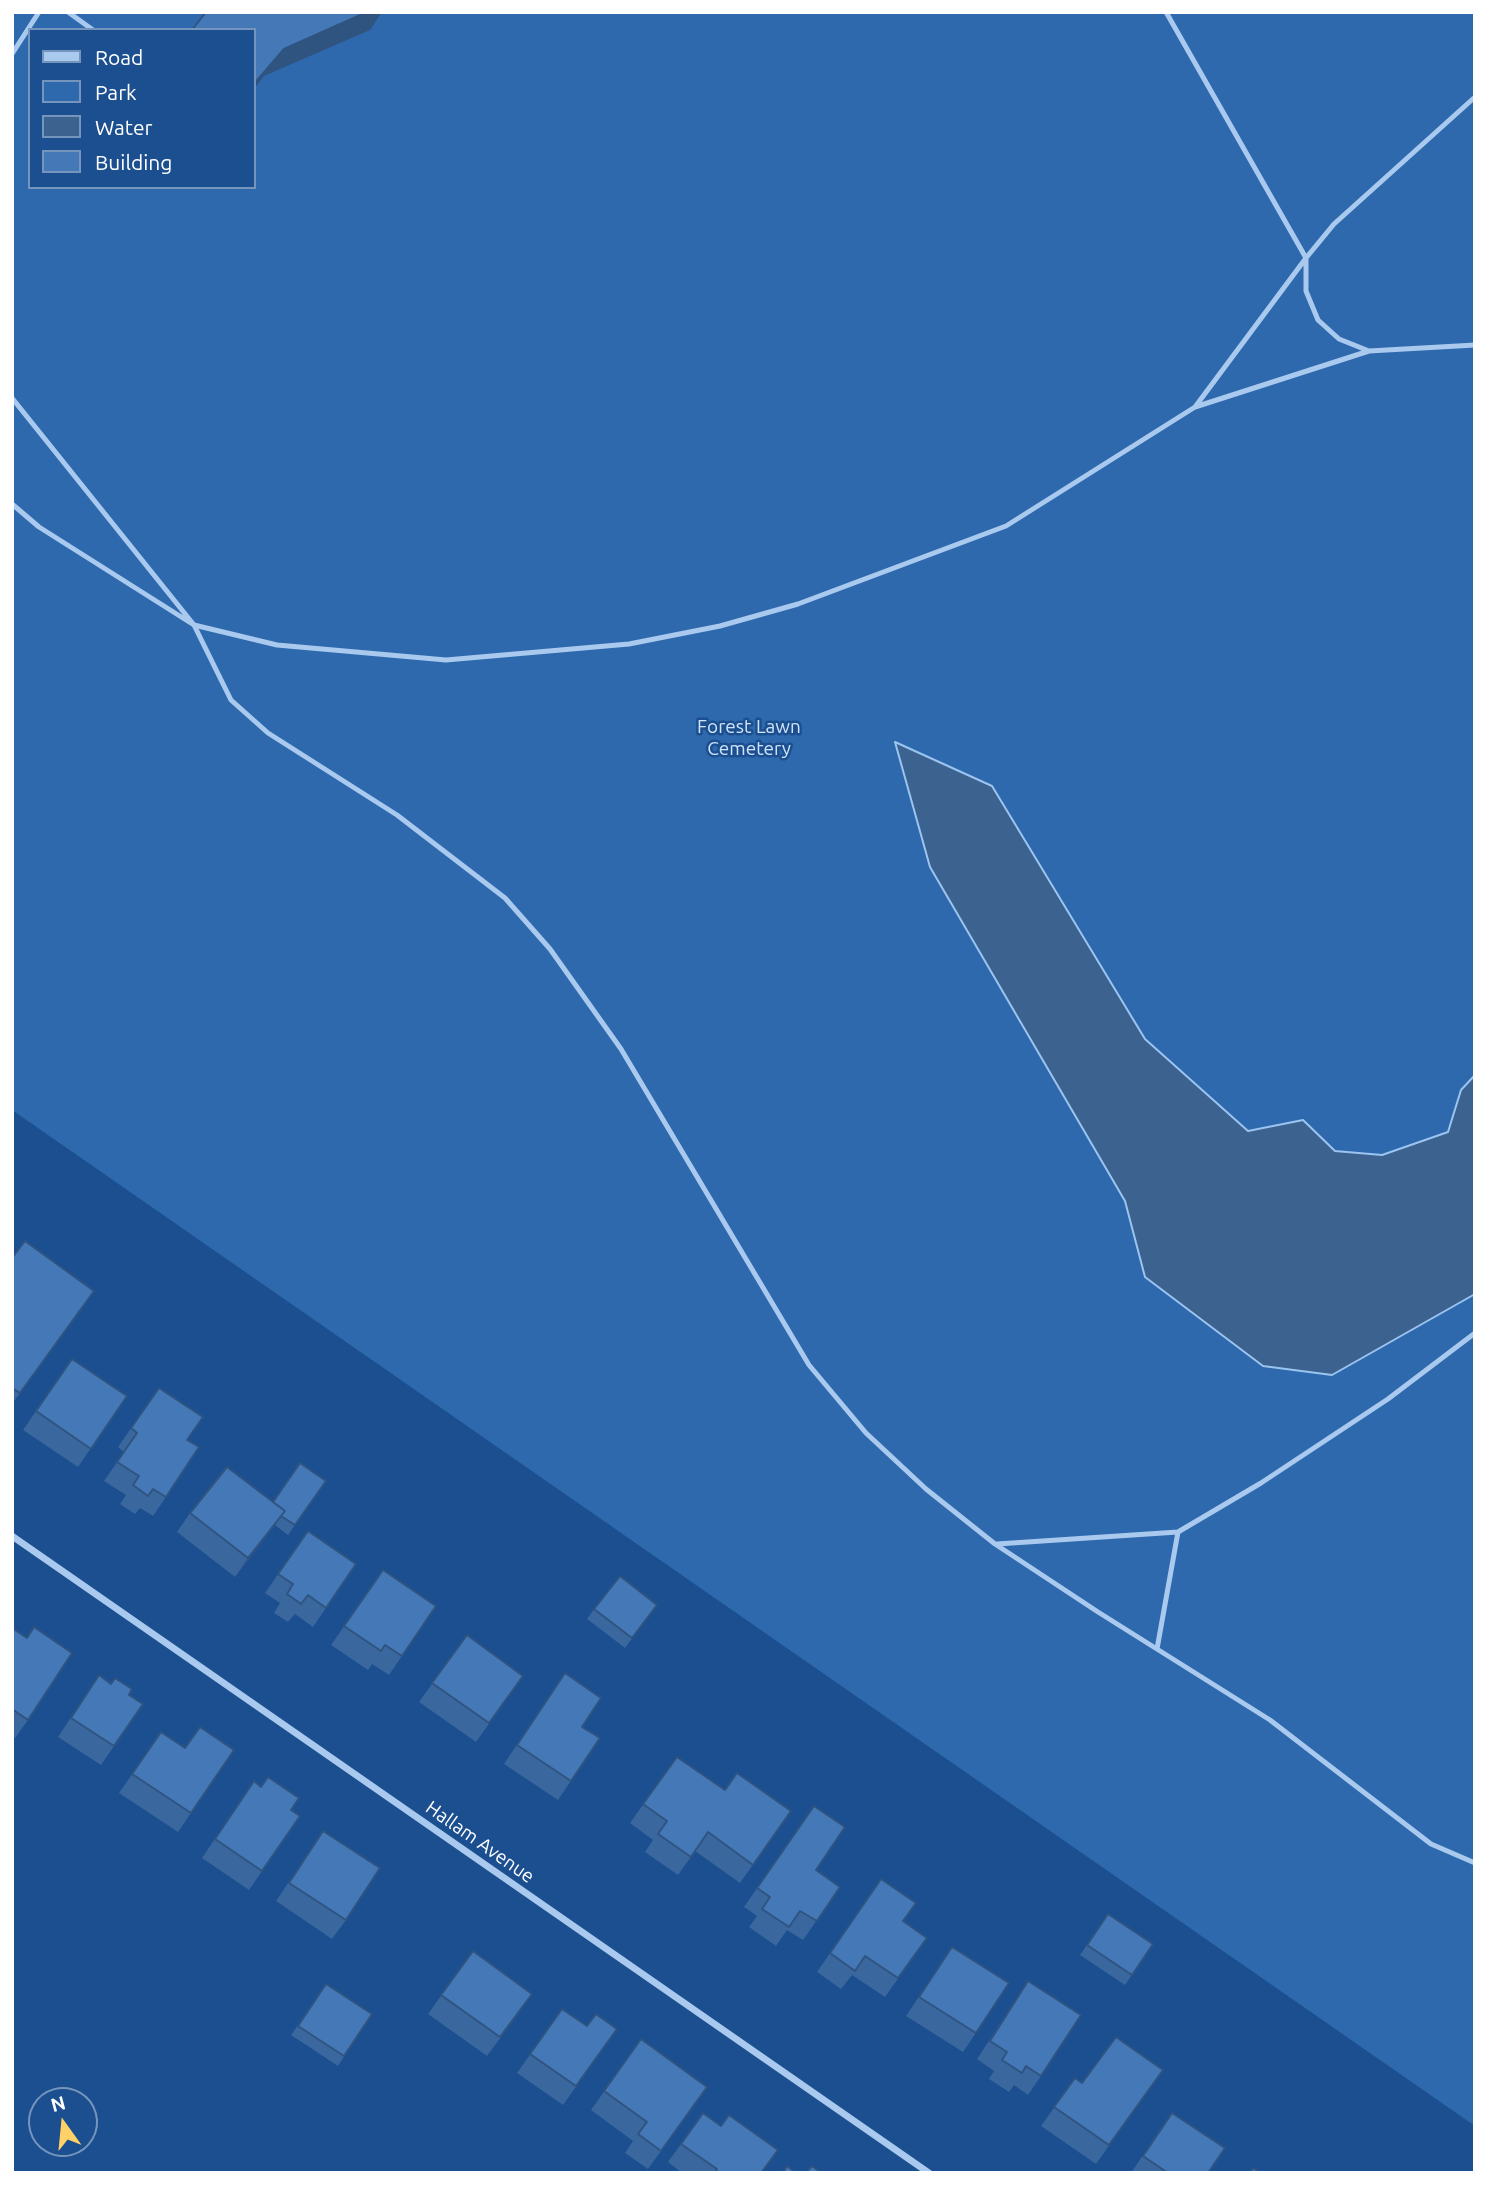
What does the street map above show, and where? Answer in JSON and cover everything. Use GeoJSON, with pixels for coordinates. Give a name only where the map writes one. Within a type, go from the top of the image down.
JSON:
{"type":"FeatureCollection","features":[{"type":"Feature","properties":{"kind":"street","name":"Hallam Avenue"},"geometry":{"type":"LineString","coordinates":[[12,1536],[929,2173]]}},
{"type":"Feature","properties":{"kind":"lane"},"geometry":{"type":"LineString","coordinates":[[29,28],[39,12]]}},
{"type":"Feature","properties":{"kind":"lane"},"geometry":{"type":"LineString","coordinates":[[68,12],[90,28]]}},
{"type":"Feature","properties":{"kind":"lane"},"geometry":{"type":"LineString","coordinates":[[1166,12],[1306,258],[1306,291],[1318,320],[1339,339],[1369,351]]}},
{"type":"Feature","properties":{"kind":"lane"},"geometry":{"type":"LineString","coordinates":[[12,54],[28,29]]}},
{"type":"Feature","properties":{"kind":"lane"},"geometry":{"type":"LineString","coordinates":[[1195,407],[1334,224],[1475,97]]}},
{"type":"Feature","properties":{"kind":"lane"},"geometry":{"type":"LineString","coordinates":[[12,504],[39,527],[194,625],[277,645],[446,660],[629,644],[720,626],[798,604],[1006,527],[1195,407],[1369,351],[1475,345]]}},
{"type":"Feature","properties":{"kind":"lane"},"geometry":{"type":"LineString","coordinates":[[12,398],[194,625],[231,700],[268,733],[397,815],[505,898],[550,949],[621,1049],[808,1365],[866,1433],[926,1489],[995,1544],[1270,1720],[1431,1844],[1475,1863]]}},
{"type":"Feature","properties":{"kind":"lane"},"geometry":{"type":"LineString","coordinates":[[995,1544],[1178,1532],[1261,1483],[1388,1399],[1475,1333]]}},
{"type":"Feature","properties":{"kind":"lane"},"geometry":{"type":"LineString","coordinates":[[1157,1649],[1178,1532]]}},
{"type":"Feature","properties":{"kind":"green space","name":"Forest Lawn Cemetery"},"geometry":{"type":"Polygon","coordinates":[[[12,12],[1475,12],[1475,2126],[12,1110],[12,12]]]}},
{"type":"Feature","properties":{"kind":"water"},"geometry":{"type":"Polygon","coordinates":[[[895,742],[992,786],[1145,1039],[1248,1131],[1303,1120],[1335,1151],[1382,1155],[1448,1132],[1461,1090],[1475,1075],[1475,1294],[1332,1375],[1263,1366],[1145,1277],[1125,1201],[930,867],[895,742]]]}},
{"type":"Feature","properties":{"kind":"building"},"geometry":{"type":"Polygon","coordinates":[[[206,12],[367,12],[284,49],[256,82],[256,28],[194,28],[206,12]]]}},
{"type":"Feature","properties":{"kind":"building"},"geometry":{"type":"Polygon","coordinates":[[[25,1241],[94,1291],[20,1393],[12,1388],[12,1258],[25,1241]]]}},
{"type":"Feature","properties":{"kind":"building"},"geometry":{"type":"Polygon","coordinates":[[[72,1359],[127,1396],[91,1449],[36,1411],[72,1359]]]}},
{"type":"Feature","properties":{"kind":"building"},"geometry":{"type":"Polygon","coordinates":[[[159,1388],[203,1417],[187,1440],[199,1447],[166,1497],[153,1489],[148,1496],[133,1485],[139,1476],[117,1462],[137,1433],[131,1428],[159,1388]]]}},
{"type":"Feature","properties":{"kind":"building"},"geometry":{"type":"Polygon","coordinates":[[[300,1463],[326,1481],[295,1525],[281,1516],[285,1511],[273,1502],[300,1463]]]}},
{"type":"Feature","properties":{"kind":"building"},"geometry":{"type":"Polygon","coordinates":[[[227,1467],[285,1511],[248,1558],[190,1513],[227,1467]]]}},
{"type":"Feature","properties":{"kind":"building"},"geometry":{"type":"Polygon","coordinates":[[[308,1531],[356,1564],[326,1608],[308,1595],[301,1604],[287,1594],[293,1584],[278,1574],[308,1531]]]}},
{"type":"Feature","properties":{"kind":"building"},"geometry":{"type":"Polygon","coordinates":[[[383,1570],[436,1606],[402,1656],[385,1645],[381,1651],[344,1626],[383,1570]]]}},
{"type":"Feature","properties":{"kind":"building"},"geometry":{"type":"Polygon","coordinates":[[[620,1576],[657,1605],[632,1638],[594,1609],[620,1576]]]}},
{"type":"Feature","properties":{"kind":"building"},"geometry":{"type":"Polygon","coordinates":[[[34,1627],[72,1653],[28,1720],[12,1709],[12,1628],[27,1638],[34,1627]]]}},
{"type":"Feature","properties":{"kind":"building"},"geometry":{"type":"Polygon","coordinates":[[[467,1635],[523,1676],[489,1723],[432,1683],[467,1635]]]}},
{"type":"Feature","properties":{"kind":"building"},"geometry":{"type":"Polygon","coordinates":[[[565,1673],[601,1698],[582,1727],[600,1738],[571,1781],[517,1745],[565,1673]]]}},
{"type":"Feature","properties":{"kind":"building"},"geometry":{"type":"Polygon","coordinates":[[[99,1675],[111,1684],[115,1678],[132,1689],[129,1695],[143,1704],[114,1746],[71,1718],[99,1675]]]}},
{"type":"Feature","properties":{"kind":"building"},"geometry":{"type":"Polygon","coordinates":[[[200,1727],[234,1750],[191,1813],[132,1774],[161,1732],[185,1748],[200,1727]]]}},
{"type":"Feature","properties":{"kind":"building"},"geometry":{"type":"Polygon","coordinates":[[[677,1757],[725,1790],[737,1773],[791,1811],[753,1865],[708,1832],[691,1857],[658,1834],[667,1821],[643,1804],[677,1757]]]}},
{"type":"Feature","properties":{"kind":"building"},"geometry":{"type":"Polygon","coordinates":[[[268,1777],[299,1798],[291,1810],[300,1816],[262,1871],[215,1839],[254,1781],[261,1787],[268,1777]]]}},
{"type":"Feature","properties":{"kind":"building"},"geometry":{"type":"Polygon","coordinates":[[[814,1806],[845,1827],[816,1870],[840,1887],[817,1921],[800,1911],[789,1927],[762,1909],[770,1897],[757,1888],[814,1806]]]}},
{"type":"Feature","properties":{"kind":"building"},"geometry":{"type":"Polygon","coordinates":[[[323,1831],[380,1868],[346,1920],[289,1883],[323,1831]]]}},
{"type":"Feature","properties":{"kind":"building"},"geometry":{"type":"Polygon","coordinates":[[[881,1879],[916,1903],[903,1921],[927,1938],[898,1978],[865,1956],[855,1971],[830,1953],[881,1879]]]}},
{"type":"Feature","properties":{"kind":"building"},"geometry":{"type":"Polygon","coordinates":[[[1108,1914],[1153,1944],[1132,1975],[1087,1945],[1108,1914]]]}},
{"type":"Feature","properties":{"kind":"building"},"geometry":{"type":"Polygon","coordinates":[[[952,1947],[1009,1983],[976,2033],[919,1997],[952,1947]]]}},
{"type":"Feature","properties":{"kind":"building"},"geometry":{"type":"Polygon","coordinates":[[[473,1951],[532,1994],[500,2037],[441,1995],[473,1951]]]}},
{"type":"Feature","properties":{"kind":"building"},"geometry":{"type":"Polygon","coordinates":[[[1028,1981],[1081,2015],[1041,2076],[1026,2066],[1022,2073],[1002,2060],[1007,2052],[990,2041],[1028,1981]]]}},
{"type":"Feature","properties":{"kind":"building"},"geometry":{"type":"Polygon","coordinates":[[[326,1984],[372,2014],[344,2056],[298,2026],[326,1984]]]}},
{"type":"Feature","properties":{"kind":"building"},"geometry":{"type":"Polygon","coordinates":[[[562,2009],[587,2026],[596,2014],[617,2029],[576,2086],[530,2054],[562,2009]]]}},
{"type":"Feature","properties":{"kind":"building"},"geometry":{"type":"Polygon","coordinates":[[[1116,2037],[1163,2070],[1109,2145],[1054,2107],[1075,2078],[1082,2083],[1116,2037]]]}},
{"type":"Feature","properties":{"kind":"building"},"geometry":{"type":"Polygon","coordinates":[[[641,2039],[707,2087],[661,2151],[638,2134],[647,2122],[604,2091],[641,2039]]]}},
{"type":"Feature","properties":{"kind":"building"},"geometry":{"type":"Polygon","coordinates":[[[703,2113],[721,2126],[729,2115],[778,2150],[761,2173],[715,2173],[717,2169],[681,2144],[703,2113]]]}},
{"type":"Feature","properties":{"kind":"building"},"geometry":{"type":"Polygon","coordinates":[[[1172,2113],[1225,2148],[1208,2173],[1168,2173],[1143,2156],[1172,2113]]]}},
{"type":"Feature","properties":{"kind":"building"},"geometry":{"type":"Polygon","coordinates":[[[787,2166],[796,2173],[783,2173],[787,2166]]]}},
{"type":"Feature","properties":{"kind":"building"},"geometry":{"type":"Polygon","coordinates":[[[812,2166],[821,2173],[806,2173],[812,2166]]]}}]}
